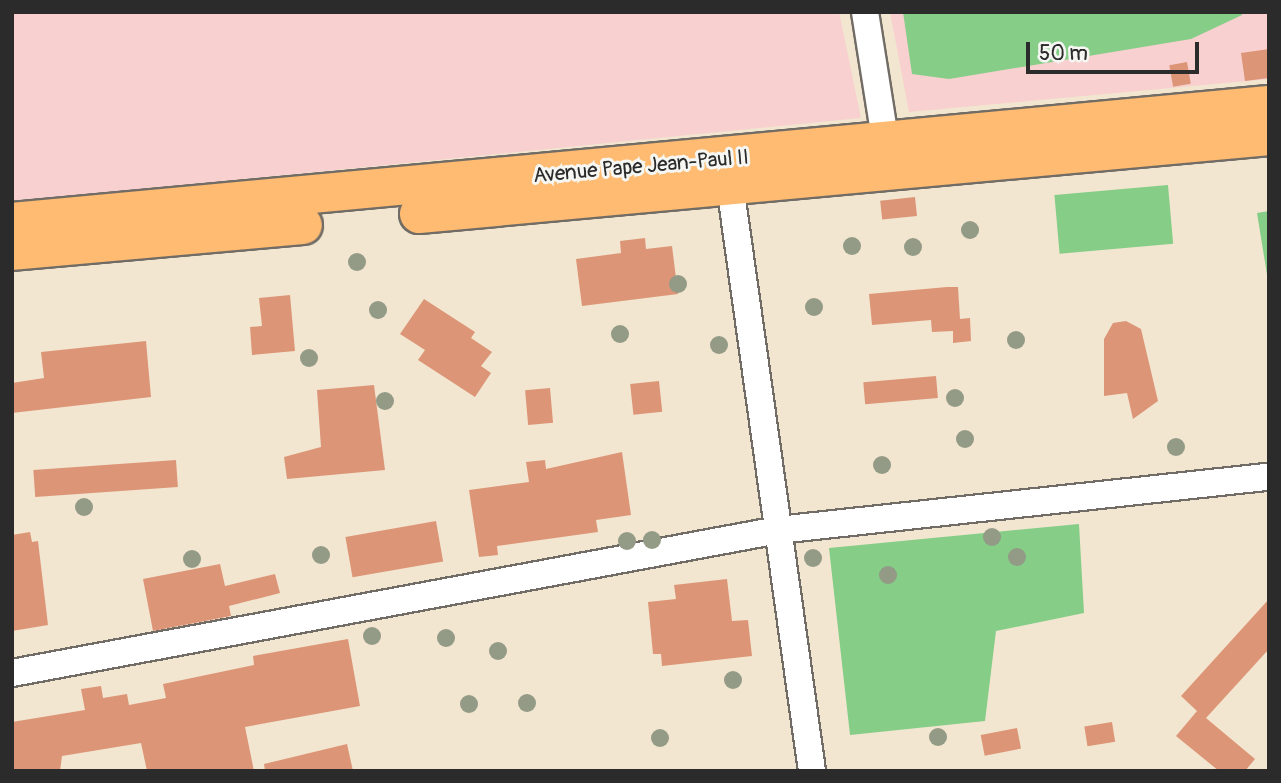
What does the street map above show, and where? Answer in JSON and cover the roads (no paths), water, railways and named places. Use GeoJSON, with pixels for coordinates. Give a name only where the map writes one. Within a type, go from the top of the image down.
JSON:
{"type":"FeatureCollection","features":[{"type":"Feature","properties":{"kind":"main road","name":"Avenue Pape Jean-Paul II"},"geometry":{"type":"LineString","coordinates":[[12,251],[728,173],[886,144],[1269,105]]}},
{"type":"Feature","properties":{"kind":"main road","name":"Avenue Pape Jean-Paul II"},"geometry":{"type":"LineString","coordinates":[[12,222],[1269,136]]}},
{"type":"Feature","properties":{"kind":"street"},"geometry":{"type":"LineString","coordinates":[[865,12],[886,144]]}},
{"type":"Feature","properties":{"kind":"street"},"geometry":{"type":"LineString","coordinates":[[728,173],[811,771]]}},
{"type":"Feature","properties":{"kind":"street"},"geometry":{"type":"LineString","coordinates":[[12,673],[778,530],[1269,477]]}}]}
